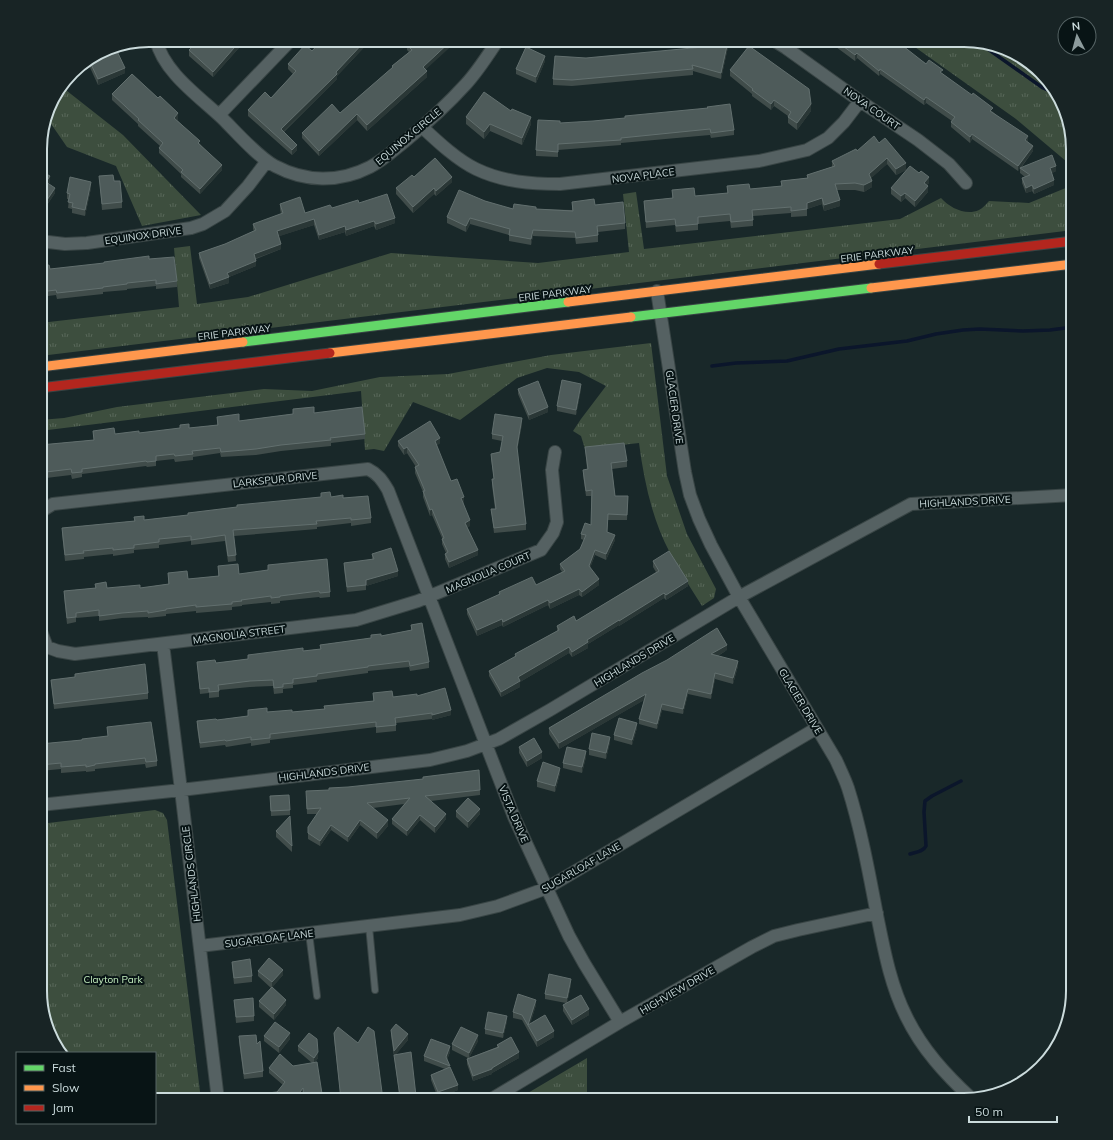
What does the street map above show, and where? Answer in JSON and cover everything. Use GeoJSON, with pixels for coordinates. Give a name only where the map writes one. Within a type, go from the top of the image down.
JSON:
{"type":"FeatureCollection","features":[{"type":"Feature","properties":{"kind":"main road","name":"ERIE PARKWAY"},"geometry":{"type":"LineString","coordinates":[[47,366],[1066,242]]}},
{"type":"Feature","properties":{"kind":"main road"},"geometry":{"type":"LineString","coordinates":[[47,387],[1066,265]]}},
{"type":"Feature","properties":{"kind":"street","name":"EQUINOX CIRCLE"},"geometry":{"type":"LineString","coordinates":[[158,47],[172,71],[267,161],[274,166],[302,177],[318,179],[345,176],[371,167],[422,127],[467,84],[493,47]]}},
{"type":"Feature","properties":{"kind":"street"},"geometry":{"type":"LineString","coordinates":[[219,115],[284,47]]}},
{"type":"Feature","properties":{"kind":"street","name":"NOVA COURT"},"geometry":{"type":"LineString","coordinates":[[784,47],[918,140],[949,164],[966,183]]}},
{"type":"Feature","properties":{"kind":"street","name":"NOVA PLACE"},"geometry":{"type":"LineString","coordinates":[[422,127],[444,148],[474,168],[500,178],[531,184],[560,184],[758,161],[807,150],[828,138],[844,122],[860,101]]}},
{"type":"Feature","properties":{"kind":"street","name":"EQUINOX DRIVE"},"geometry":{"type":"LineString","coordinates":[[47,242],[65,244],[87,243],[191,228],[203,224],[225,211],[248,186],[267,161]]}},
{"type":"Feature","properties":{"kind":"street","name":"GLACIER DRIVE"},"geometry":{"type":"LineString","coordinates":[[657,291],[676,419],[690,495],[699,519],[739,597],[836,760],[848,787],[877,913],[886,960],[898,998],[906,1017],[931,1057],[949,1078],[966,1093]]}},
{"type":"Feature","properties":{"kind":"street","name":"MAGNOLIA COURT"},"geometry":{"type":"LineString","coordinates":[[429,597],[541,550],[553,533],[557,522],[552,470],[554,452]]}},
{"type":"Feature","properties":{"kind":"street","name":"LARKSPUR DRIVE"},"geometry":{"type":"LineString","coordinates":[[47,508],[53,504],[368,468],[382,480],[388,490],[429,597]]}},
{"type":"Feature","properties":{"kind":"street","name":"HIGHLANDS DRIVE"},"geometry":{"type":"LineString","coordinates":[[181,790],[430,760],[486,745],[550,710],[739,597],[911,504],[1066,495]]}},
{"type":"Feature","properties":{"kind":"street","name":"MAGNOLIA STREET"},"geometry":{"type":"LineString","coordinates":[[47,646],[58,651],[74,654],[356,620],[429,597]]}},
{"type":"Feature","properties":{"kind":"street","name":"VISTA DRIVE"},"geometry":{"type":"LineString","coordinates":[[429,597],[514,817],[569,936],[620,1022]]}},
{"type":"Feature","properties":{"kind":"street","name":"HIGHLANDS CIRCLE"},"geometry":{"type":"LineString","coordinates":[[163,644],[217,1093]]}},
{"type":"Feature","properties":{"kind":"street","name":"SUGARLOAF LANE"},"geometry":{"type":"LineString","coordinates":[[200,946],[460,915],[498,906],[546,888],[817,728]]}},
{"type":"Feature","properties":{"kind":"street"},"geometry":{"type":"LineString","coordinates":[[47,804],[181,790]]}},
{"type":"Feature","properties":{"kind":"street","name":"HIGHVIEW DRIVE"},"geometry":{"type":"LineString","coordinates":[[502,1093],[620,1022],[752,946],[774,936],[877,913]]}},
{"type":"Feature","properties":{"kind":"lane"},"geometry":{"type":"LineString","coordinates":[[369,926],[376,990]]}},
{"type":"Feature","properties":{"kind":"lane"},"geometry":{"type":"LineString","coordinates":[[309,933],[317,996]]}},
{"type":"Feature","properties":{"kind":"green space"},"geometry":{"type":"Polygon","coordinates":[[[915,47],[971,47],[990,50],[1015,61],[1026,68],[1049,92],[1058,110],[1064,129],[1066,161],[1016,119],[915,47]]]}},
{"type":"Feature","properties":{"kind":"green space"},"geometry":{"type":"Polygon","coordinates":[[[66,90],[123,135],[201,215],[142,226],[116,166],[67,147],[50,123],[66,90]]]}},
{"type":"Feature","properties":{"kind":"green space"},"geometry":{"type":"Polygon","coordinates":[[[1066,188],[1066,231],[47,355],[47,322],[179,307],[174,248],[190,246],[197,304],[248,297],[391,253],[538,263],[629,252],[623,194],[636,192],[644,249],[900,219],[941,198],[958,210],[969,212],[974,212],[980,209],[989,201],[1029,203],[1066,188]]]}},
{"type":"Feature","properties":{"kind":"green space"},"geometry":{"type":"Polygon","coordinates":[[[651,343],[667,476],[687,534],[716,589],[714,598],[702,606],[670,553],[658,527],[646,486],[639,443],[585,449],[581,436],[573,431],[606,386],[579,372],[547,368],[517,378],[460,420],[413,402],[384,451],[374,449],[365,450],[361,391],[47,430],[47,419],[64,418],[117,407],[264,389],[312,391],[380,377],[448,374],[551,355],[651,343]]]}},
{"type":"Feature","properties":{"kind":"green space","name":"Clayton Park"},"geometry":{"type":"Polygon","coordinates":[[[155,810],[163,813],[167,820],[200,1093],[156,1093],[156,1052],[67,1052],[61,1042],[50,1017],[47,991],[47,823],[155,810]]]}},
{"type":"Feature","properties":{"kind":"green space"},"geometry":{"type":"Polygon","coordinates":[[[587,1058],[587,1093],[528,1093],[587,1058]]]}},
{"type":"Feature","properties":{"kind":"building"},"geometry":{"type":"Polygon","coordinates":[[[192,47],[235,47],[213,72],[189,50],[192,47]]]}},
{"type":"Feature","properties":{"kind":"building"},"geometry":{"type":"Polygon","coordinates":[[[303,47],[307,47],[312,51],[316,47],[359,47],[336,72],[337,74],[281,129],[297,145],[292,150],[248,110],[265,92],[271,98],[296,71],[288,64],[303,47]]]}},
{"type":"Feature","properties":{"kind":"building"},"geometry":{"type":"Polygon","coordinates":[[[409,47],[444,47],[423,67],[427,71],[367,125],[357,114],[319,151],[302,133],[332,104],[340,113],[412,50],[409,47]]]}},
{"type":"Feature","properties":{"kind":"building"},"geometry":{"type":"Polygon","coordinates":[[[526,47],[545,56],[536,77],[516,69],[526,47]]]}},
{"type":"Feature","properties":{"kind":"building"},"geometry":{"type":"Polygon","coordinates":[[[703,47],[727,47],[721,73],[692,65],[693,69],[572,80],[553,79],[555,56],[586,58],[703,47]]]}},
{"type":"Feature","properties":{"kind":"building"},"geometry":{"type":"Polygon","coordinates":[[[748,47],[750,47],[809,89],[811,104],[797,123],[788,117],[791,112],[774,100],[771,104],[752,90],[753,89],[730,70],[748,47]]]}},
{"type":"Feature","properties":{"kind":"building"},"geometry":{"type":"Polygon","coordinates":[[[844,47],[904,47],[926,64],[929,60],[943,70],[940,72],[993,108],[990,111],[1028,136],[1025,140],[1033,146],[1018,166],[972,134],[970,137],[951,122],[955,117],[926,97],[924,100],[880,69],[879,71],[857,53],[855,55],[844,47]]]}},
{"type":"Feature","properties":{"kind":"building"},"geometry":{"type":"Polygon","coordinates":[[[117,52],[125,68],[98,79],[91,65],[117,52]]]}},
{"type":"Feature","properties":{"kind":"building"},"geometry":{"type":"Polygon","coordinates":[[[132,74],[158,98],[160,96],[178,113],[174,118],[200,141],[198,143],[222,165],[200,189],[181,172],[183,170],[159,148],[163,143],[112,94],[132,74]]]}},
{"type":"Feature","properties":{"kind":"building"},"geometry":{"type":"Polygon","coordinates":[[[484,92],[511,111],[512,109],[531,117],[522,138],[490,124],[484,132],[466,117],[484,92]]]}},
{"type":"Feature","properties":{"kind":"building"},"geometry":{"type":"Polygon","coordinates":[[[730,104],[734,130],[711,133],[710,129],[621,138],[621,140],[558,144],[558,152],[536,150],[538,120],[560,121],[560,123],[593,121],[625,118],[625,116],[708,108],[707,107],[730,104]]]}},
{"type":"Feature","properties":{"kind":"building"},"geometry":{"type":"Polygon","coordinates":[[[874,136],[879,143],[885,138],[906,163],[896,169],[887,158],[869,174],[872,181],[864,185],[855,183],[835,184],[840,200],[824,205],[822,198],[807,203],[807,209],[791,211],[791,207],[752,210],[753,220],[731,222],[730,214],[698,217],[698,224],[676,226],[675,219],[646,222],[644,201],[673,198],[672,190],[694,188],[695,196],[728,193],[727,186],[749,184],[750,189],[782,186],[781,181],[808,178],[807,175],[835,166],[832,161],[856,149],[857,151],[874,136]]]}},
{"type":"Feature","properties":{"kind":"building"},"geometry":{"type":"Polygon","coordinates":[[[1052,155],[1056,166],[1050,168],[1054,180],[1034,189],[1032,185],[1026,188],[1022,178],[1030,175],[1020,168],[1052,155]]]}},
{"type":"Feature","properties":{"kind":"building"},"geometry":{"type":"Polygon","coordinates":[[[435,158],[452,177],[436,191],[434,188],[413,207],[396,188],[412,175],[414,177],[435,158]]]}},
{"type":"Feature","properties":{"kind":"building"},"geometry":{"type":"Polygon","coordinates":[[[910,166],[919,173],[921,171],[929,177],[924,183],[928,186],[915,201],[905,193],[901,196],[891,188],[910,166]]]}},
{"type":"Feature","properties":{"kind":"building"},"geometry":{"type":"Polygon","coordinates":[[[113,175],[114,181],[120,181],[122,202],[102,204],[99,176],[113,175]]]}},
{"type":"Feature","properties":{"kind":"building"},"geometry":{"type":"Polygon","coordinates":[[[70,177],[91,182],[85,210],[72,207],[73,203],[68,202],[70,194],[67,193],[70,177]]]}},
{"type":"Feature","properties":{"kind":"building"},"geometry":{"type":"Polygon","coordinates":[[[47,183],[55,188],[47,200],[47,183]]]}},
{"type":"Feature","properties":{"kind":"building"},"geometry":{"type":"Polygon","coordinates":[[[459,190],[485,201],[513,209],[514,204],[536,207],[536,209],[573,211],[572,202],[594,199],[595,205],[623,202],[625,223],[597,226],[598,235],[576,238],[575,232],[533,230],[531,239],[509,235],[510,229],[470,218],[466,226],[447,217],[459,190]]]}},
{"type":"Feature","properties":{"kind":"building"},"geometry":{"type":"Polygon","coordinates":[[[387,194],[395,218],[376,224],[374,221],[346,230],[345,226],[319,235],[314,219],[277,231],[281,244],[254,254],[256,261],[227,273],[229,277],[210,284],[199,253],[225,244],[256,230],[253,224],[283,213],[280,204],[300,197],[305,213],[330,205],[332,208],[358,200],[359,203],[387,194]]]}},
{"type":"Feature","properties":{"kind":"building"},"geometry":{"type":"Polygon","coordinates":[[[149,256],[149,259],[174,257],[177,281],[156,284],[156,280],[57,293],[56,290],[47,291],[47,265],[49,265],[50,269],[149,256]]]}},
{"type":"Feature","properties":{"kind":"building"},"geometry":{"type":"Polygon","coordinates":[[[562,380],[581,384],[576,410],[557,406],[562,380]]]}},
{"type":"Feature","properties":{"kind":"building"},"geometry":{"type":"Polygon","coordinates":[[[538,381],[548,407],[529,415],[518,389],[538,381]]]}},
{"type":"Feature","properties":{"kind":"building"},"geometry":{"type":"Polygon","coordinates":[[[314,407],[314,413],[362,407],[365,434],[330,438],[331,440],[256,449],[221,452],[220,448],[192,451],[193,454],[156,456],[156,461],[82,469],[82,472],[72,473],[71,469],[47,472],[47,444],[94,440],[93,431],[114,428],[115,434],[139,431],[139,433],[180,428],[180,425],[189,424],[189,428],[218,425],[217,417],[239,414],[239,421],[293,414],[293,409],[314,407]]]}},
{"type":"Feature","properties":{"kind":"building"},"geometry":{"type":"Polygon","coordinates":[[[495,414],[522,418],[517,447],[526,524],[494,528],[491,509],[496,509],[492,479],[494,479],[491,454],[500,452],[503,436],[492,434],[495,414]]]}},
{"type":"Feature","properties":{"kind":"building"},"geometry":{"type":"Polygon","coordinates":[[[430,421],[440,438],[435,441],[451,481],[457,479],[464,497],[461,498],[470,520],[465,523],[478,550],[449,562],[445,554],[448,552],[442,539],[444,538],[432,509],[430,510],[423,491],[425,491],[415,467],[419,465],[407,447],[404,449],[398,441],[430,421]]]}},
{"type":"Feature","properties":{"kind":"building"},"geometry":{"type":"Polygon","coordinates":[[[624,443],[627,461],[611,463],[615,496],[628,496],[627,515],[608,514],[607,532],[615,535],[606,554],[595,550],[589,566],[599,579],[582,592],[579,589],[550,603],[548,600],[503,622],[502,619],[477,630],[467,609],[532,577],[536,585],[565,571],[560,564],[580,549],[586,535],[581,534],[585,523],[591,525],[592,490],[586,491],[583,470],[588,469],[585,447],[624,443]]]}},
{"type":"Feature","properties":{"kind":"building"},"geometry":{"type":"Polygon","coordinates":[[[330,492],[331,497],[343,495],[343,498],[368,496],[371,518],[316,521],[317,524],[233,530],[236,555],[228,556],[225,535],[191,540],[191,536],[159,539],[159,542],[134,545],[134,548],[113,550],[113,548],[83,551],[84,553],[65,555],[62,528],[135,521],[134,517],[144,516],[144,520],[188,515],[188,513],[237,507],[237,505],[321,497],[321,493],[330,492]]]}},
{"type":"Feature","properties":{"kind":"building"},"geometry":{"type":"Polygon","coordinates":[[[391,548],[398,571],[366,580],[366,585],[347,587],[344,563],[374,559],[372,554],[391,548]]]}},
{"type":"Feature","properties":{"kind":"building"},"geometry":{"type":"Polygon","coordinates":[[[669,551],[688,581],[666,595],[664,593],[619,620],[587,640],[588,642],[572,652],[569,647],[518,677],[520,681],[501,692],[489,671],[516,656],[515,654],[559,630],[557,626],[574,616],[576,621],[659,571],[653,561],[669,551]]]}},
{"type":"Feature","properties":{"kind":"building"},"geometry":{"type":"Polygon","coordinates":[[[327,559],[330,592],[320,593],[319,591],[271,598],[271,596],[241,600],[242,601],[232,602],[232,604],[196,607],[196,605],[148,613],[148,611],[99,616],[99,610],[76,613],[76,617],[67,618],[64,591],[96,588],[95,584],[106,582],[107,588],[140,585],[140,588],[169,584],[168,573],[187,571],[188,579],[219,576],[218,566],[238,564],[239,574],[268,570],[268,565],[327,559]]]}},
{"type":"Feature","properties":{"kind":"building"},"geometry":{"type":"Polygon","coordinates":[[[422,623],[429,662],[410,666],[409,661],[317,674],[317,676],[293,679],[293,683],[283,684],[283,687],[274,688],[273,680],[218,685],[219,691],[209,692],[209,688],[200,689],[197,662],[215,660],[216,663],[248,659],[248,655],[303,648],[303,651],[321,649],[320,645],[371,638],[371,635],[381,634],[381,636],[412,630],[411,625],[422,623]]]}},
{"type":"Feature","properties":{"kind":"building"},"geometry":{"type":"Polygon","coordinates":[[[717,628],[727,645],[711,654],[738,661],[733,678],[715,673],[711,694],[688,689],[683,709],[662,704],[657,724],[639,719],[646,694],[559,743],[549,728],[642,673],[667,660],[717,628]]]}},
{"type":"Feature","properties":{"kind":"building"},"geometry":{"type":"Polygon","coordinates":[[[145,664],[148,693],[54,704],[51,680],[75,677],[75,674],[145,664]]]}},
{"type":"Feature","properties":{"kind":"building"},"geometry":{"type":"Polygon","coordinates":[[[445,688],[451,710],[432,715],[432,713],[395,718],[396,725],[376,727],[376,722],[270,734],[270,738],[251,740],[251,737],[200,743],[197,721],[248,716],[248,710],[267,708],[267,712],[292,710],[292,712],[325,709],[324,706],[374,701],[373,693],[392,691],[393,697],[417,694],[417,696],[445,688]]]}},
{"type":"Feature","properties":{"kind":"building"},"geometry":{"type":"Polygon","coordinates":[[[619,718],[637,723],[632,740],[614,735],[619,718]]]}},
{"type":"Feature","properties":{"kind":"building"},"geometry":{"type":"Polygon","coordinates":[[[151,722],[157,761],[146,762],[145,758],[95,764],[86,767],[86,765],[61,767],[61,763],[47,764],[47,743],[108,736],[107,727],[151,722]]]}},
{"type":"Feature","properties":{"kind":"building"},"geometry":{"type":"Polygon","coordinates":[[[592,733],[610,737],[606,753],[589,749],[592,733]]]}},
{"type":"Feature","properties":{"kind":"building"},"geometry":{"type":"Polygon","coordinates":[[[534,738],[542,752],[527,761],[519,747],[534,738]]]}},
{"type":"Feature","properties":{"kind":"building"},"geometry":{"type":"Polygon","coordinates":[[[567,747],[586,751],[582,767],[563,763],[567,747]]]}},
{"type":"Feature","properties":{"kind":"building"},"geometry":{"type":"Polygon","coordinates":[[[543,762],[560,768],[555,786],[537,781],[543,762]]]}},
{"type":"Feature","properties":{"kind":"building"},"geometry":{"type":"Polygon","coordinates":[[[479,770],[480,790],[425,796],[446,814],[435,827],[420,815],[407,831],[392,819],[410,798],[367,803],[388,820],[377,833],[360,820],[348,837],[331,825],[320,841],[308,833],[308,827],[321,808],[307,809],[306,791],[329,790],[329,788],[423,779],[423,777],[479,770]]]}},
{"type":"Feature","properties":{"kind":"building"},"geometry":{"type":"Polygon","coordinates":[[[289,795],[290,810],[271,811],[270,796],[289,795]]]}},
{"type":"Feature","properties":{"kind":"building"},"geometry":{"type":"Polygon","coordinates":[[[468,798],[480,809],[468,822],[456,811],[468,798]]]}},
{"type":"Feature","properties":{"kind":"building"},"geometry":{"type":"Polygon","coordinates":[[[290,816],[292,846],[276,831],[290,816]]]}},
{"type":"Feature","properties":{"kind":"building"},"geometry":{"type":"Polygon","coordinates":[[[269,958],[283,970],[272,982],[258,971],[269,958]]]}},
{"type":"Feature","properties":{"kind":"building"},"geometry":{"type":"Polygon","coordinates":[[[250,959],[252,976],[234,978],[232,962],[250,959]]]}},
{"type":"Feature","properties":{"kind":"building"},"geometry":{"type":"Polygon","coordinates":[[[549,974],[571,979],[567,998],[545,994],[549,974]]]}},
{"type":"Feature","properties":{"kind":"building"},"geometry":{"type":"Polygon","coordinates":[[[272,987],[286,1000],[274,1014],[259,1001],[272,987]]]}},
{"type":"Feature","properties":{"kind":"building"},"geometry":{"type":"Polygon","coordinates":[[[518,994],[536,1000],[528,1025],[545,1015],[554,1031],[537,1041],[522,1015],[513,1012],[518,994]]]}},
{"type":"Feature","properties":{"kind":"building"},"geometry":{"type":"Polygon","coordinates":[[[581,995],[589,1009],[572,1020],[563,1005],[581,995]]]}},
{"type":"Feature","properties":{"kind":"building"},"geometry":{"type":"Polygon","coordinates":[[[253,998],[254,1016],[236,1017],[234,1000],[253,998]]]}},
{"type":"Feature","properties":{"kind":"building"},"geometry":{"type":"Polygon","coordinates":[[[488,1012],[507,1016],[503,1033],[485,1029],[488,1012]]]}},
{"type":"Feature","properties":{"kind":"building"},"geometry":{"type":"Polygon","coordinates":[[[275,1022],[290,1033],[279,1047],[264,1036],[275,1022]]]}},
{"type":"Feature","properties":{"kind":"building"},"geometry":{"type":"Polygon","coordinates":[[[396,1024],[408,1034],[394,1051],[391,1030],[396,1024]]]}},
{"type":"Feature","properties":{"kind":"building"},"geometry":{"type":"Polygon","coordinates":[[[338,1027],[358,1043],[368,1027],[374,1031],[382,1093],[340,1093],[334,1033],[338,1027]]]}},
{"type":"Feature","properties":{"kind":"building"},"geometry":{"type":"Polygon","coordinates":[[[461,1027],[478,1035],[469,1053],[452,1044],[461,1027]]]}},
{"type":"Feature","properties":{"kind":"building"},"geometry":{"type":"Polygon","coordinates":[[[309,1033],[317,1039],[318,1052],[314,1058],[298,1046],[309,1033]]]}},
{"type":"Feature","properties":{"kind":"building"},"geometry":{"type":"Polygon","coordinates":[[[256,1035],[257,1044],[260,1041],[263,1071],[244,1074],[239,1036],[256,1035]]]}},
{"type":"Feature","properties":{"kind":"building"},"geometry":{"type":"Polygon","coordinates":[[[511,1037],[519,1052],[492,1069],[473,1076],[467,1059],[499,1047],[497,1045],[511,1037]]]}},
{"type":"Feature","properties":{"kind":"building"},"geometry":{"type":"Polygon","coordinates":[[[431,1039],[450,1046],[446,1057],[450,1066],[424,1056],[431,1039]]]}},
{"type":"Feature","properties":{"kind":"building"},"geometry":{"type":"Polygon","coordinates":[[[411,1052],[416,1093],[399,1093],[394,1055],[411,1052]]]}},
{"type":"Feature","properties":{"kind":"building"},"geometry":{"type":"Polygon","coordinates":[[[280,1054],[293,1066],[317,1062],[322,1093],[303,1093],[303,1088],[299,1093],[267,1093],[277,1092],[285,1082],[269,1068],[280,1054]]]}},
{"type":"Feature","properties":{"kind":"building"},"geometry":{"type":"Polygon","coordinates":[[[450,1067],[458,1085],[438,1092],[431,1075],[450,1067]]]}},
{"type":"Feature","properties":{"kind":"waterway"},"geometry":{"type":"LineString","coordinates":[[989,50],[1047,90]]}},
{"type":"Feature","properties":{"kind":"waterway"},"geometry":{"type":"LineString","coordinates":[[712,366],[736,363],[787,361],[839,349],[907,341],[936,334],[963,330],[980,329],[1023,331],[1066,328]]}},
{"type":"Feature","properties":{"kind":"waterway"},"geometry":{"type":"LineString","coordinates":[[910,854],[921,851],[926,846],[924,812],[925,801],[961,781]]}},
{"type":"Feature","properties":{"kind":"traffic: fast"},"geometry":{"type":"LineString","coordinates":[[631,317],[871,288]]}},
{"type":"Feature","properties":{"kind":"traffic: fast"},"geometry":{"type":"LineString","coordinates":[[243,342],[568,302]]}},
{"type":"Feature","properties":{"kind":"traffic: slow"},"geometry":{"type":"LineString","coordinates":[[568,302],[879,264]]}},
{"type":"Feature","properties":{"kind":"traffic: slow"},"geometry":{"type":"LineString","coordinates":[[871,288],[1066,265]]}},
{"type":"Feature","properties":{"kind":"traffic: slow"},"geometry":{"type":"LineString","coordinates":[[330,353],[631,317]]}},
{"type":"Feature","properties":{"kind":"traffic: slow"},"geometry":{"type":"LineString","coordinates":[[47,366],[243,342]]}},
{"type":"Feature","properties":{"kind":"traffic: jam"},"geometry":{"type":"LineString","coordinates":[[879,264],[1066,242]]}},
{"type":"Feature","properties":{"kind":"traffic: jam"},"geometry":{"type":"LineString","coordinates":[[47,387],[330,353]]}}]}
